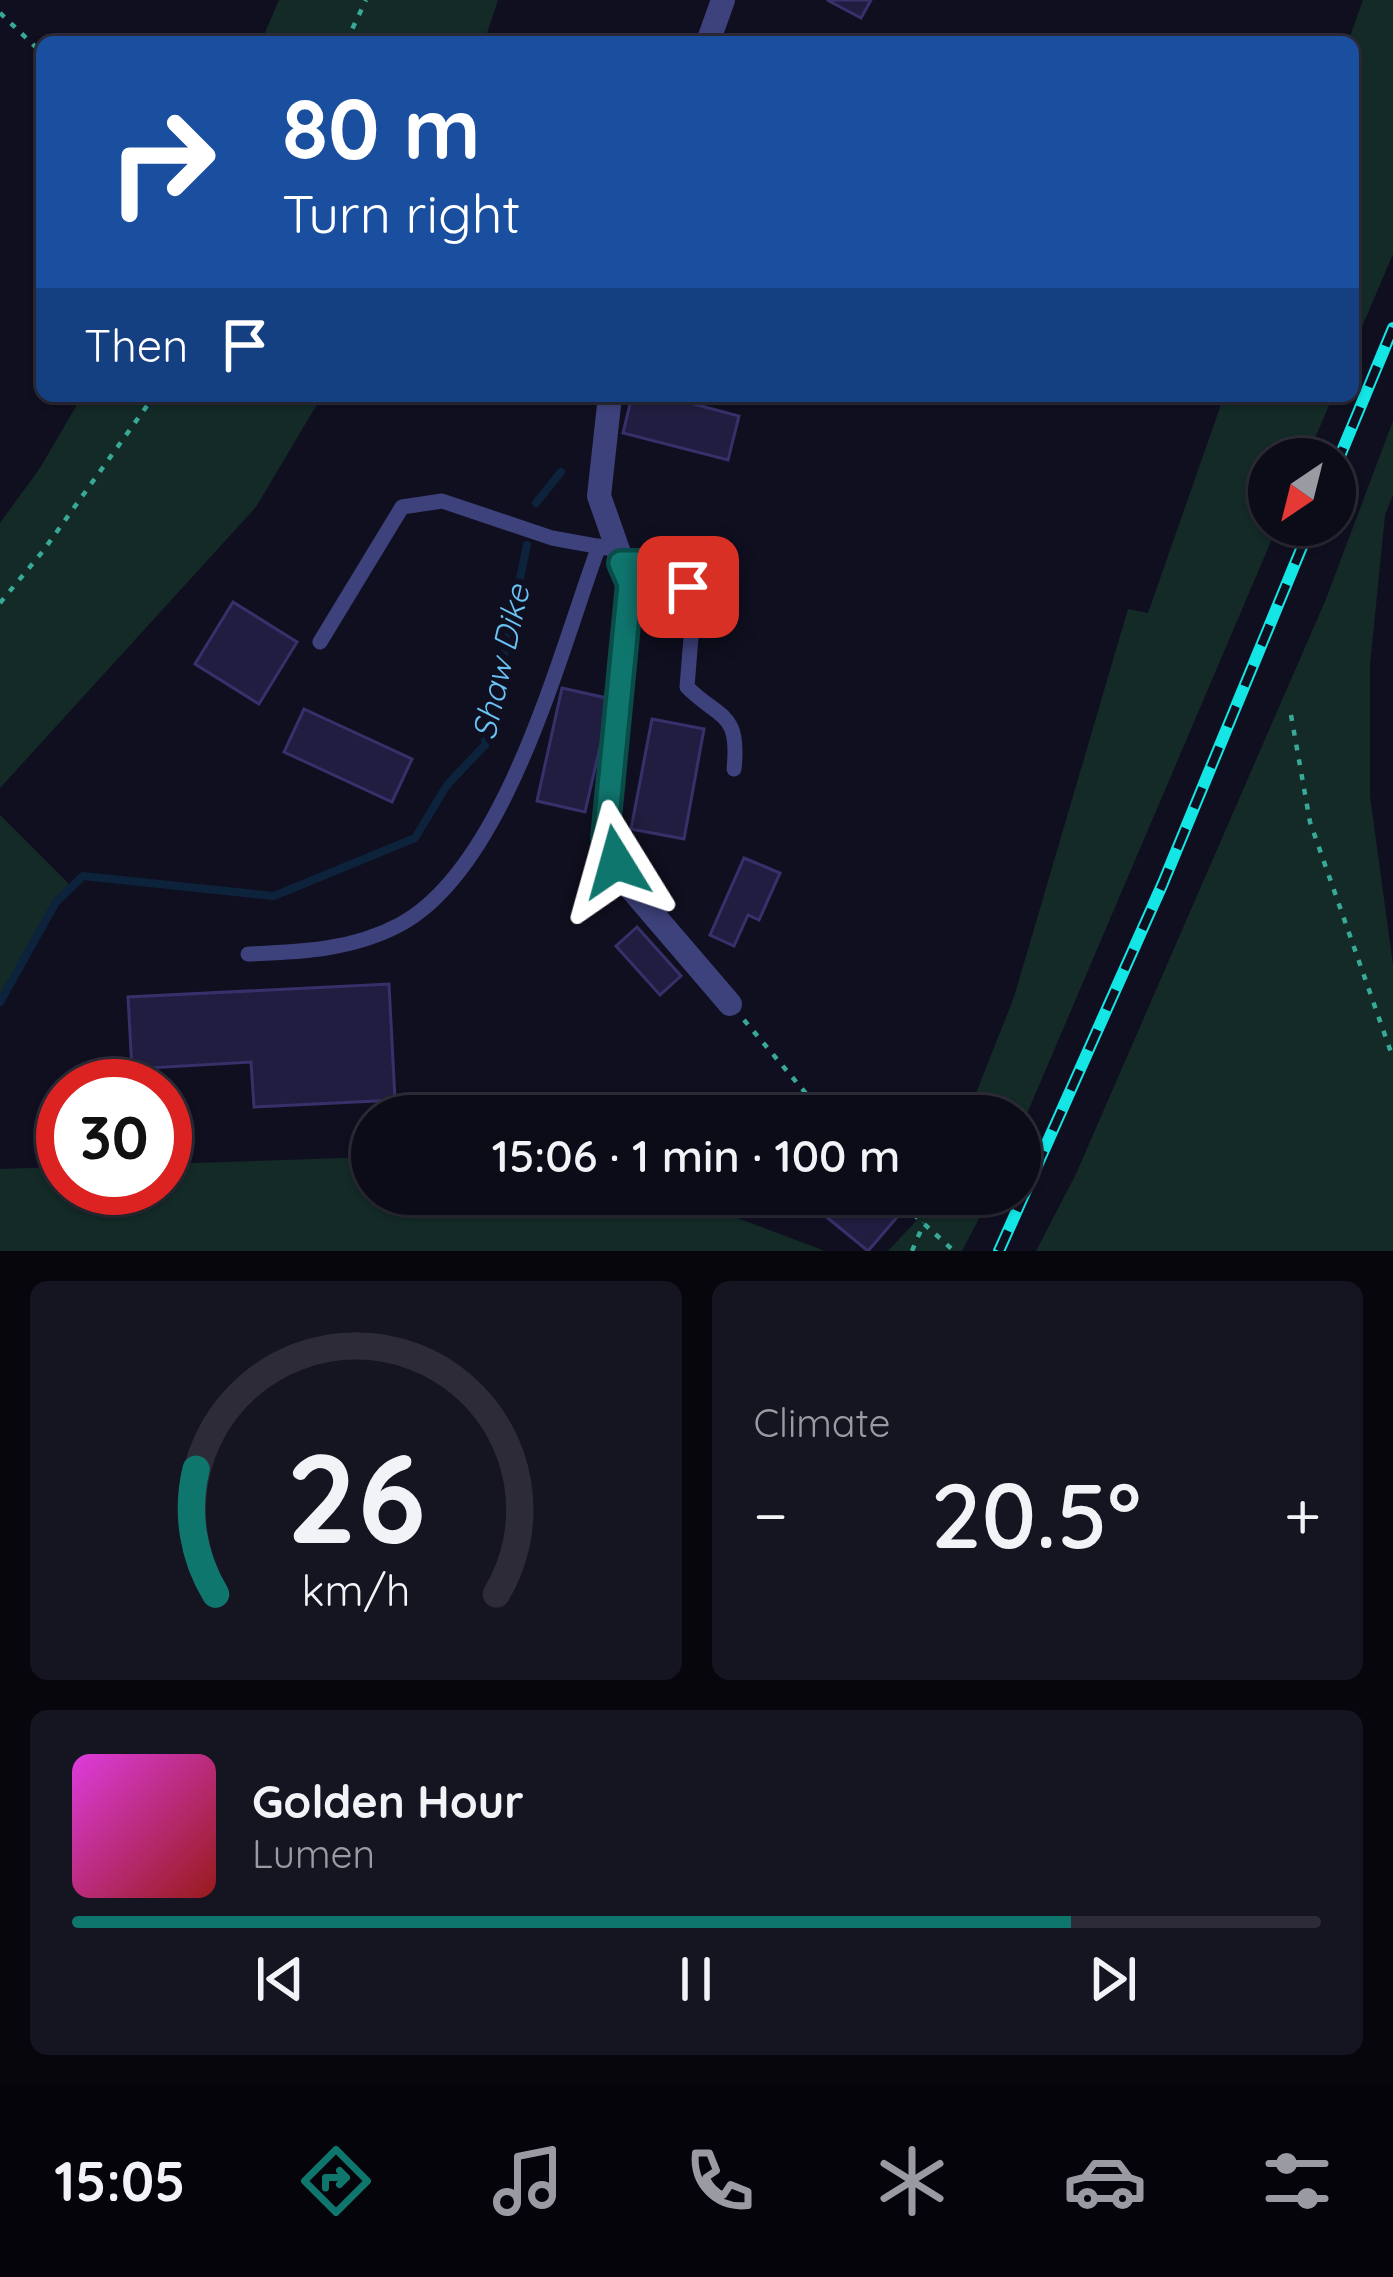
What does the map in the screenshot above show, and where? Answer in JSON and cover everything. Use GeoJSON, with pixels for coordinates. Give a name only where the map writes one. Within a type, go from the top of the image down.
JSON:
{"type":"FeatureCollection","features":[{"type":"Feature","properties":{"kind":"street"},"geometry":{"type":"LineString","coordinates":[[710,36],[723,0]]}},
{"type":"Feature","properties":{"kind":"street"},"geometry":{"type":"LineString","coordinates":[[609,402],[599,496],[612,553],[630,584],[605,838],[628,885],[730,1004]]}},
{"type":"Feature","properties":{"kind":"lane"},"geometry":{"type":"LineString","coordinates":[[320,642],[402,507],[442,500],[552,538],[658,563],[688,587],[694,600],[687,687],[728,721],[736,746],[734,769]]}},
{"type":"Feature","properties":{"kind":"lane"},"geometry":{"type":"LineString","coordinates":[[248,954],[304,952],[375,936],[405,922],[443,889],[474,851],[501,803],[612,553]]}},
{"type":"Feature","properties":{"kind":"path"},"geometry":{"type":"LineString","coordinates":[[349,36],[366,0]]}},
{"type":"Feature","properties":{"kind":"path"},"geometry":{"type":"LineString","coordinates":[[0,13],[36,47]]}},
{"type":"Feature","properties":{"kind":"path"},"geometry":{"type":"LineString","coordinates":[[0,603],[68,518],[150,402]]}},
{"type":"Feature","properties":{"kind":"path"},"geometry":{"type":"LineString","coordinates":[[1291,716],[1310,822],[1393,1058]]}},
{"type":"Feature","properties":{"kind":"path"},"geometry":{"type":"LineString","coordinates":[[730,1004],[807,1095]]}},
{"type":"Feature","properties":{"kind":"path"},"geometry":{"type":"LineString","coordinates":[[915,1215],[954,1251]]}},
{"type":"Feature","properties":{"kind":"path"},"geometry":{"type":"LineString","coordinates":[[912,1251],[924,1223]]}},
{"type":"Feature","properties":{"kind":"green space"},"geometry":{"type":"Polygon","coordinates":[[[279,0],[498,0],[486,36],[264,36],[279,0]]]}},
{"type":"Feature","properties":{"kind":"green space"},"geometry":{"type":"Polygon","coordinates":[[[1363,0],[1393,0],[1393,254],[1359,334],[1359,36],[1350,36],[1363,0]]]}},
{"type":"Feature","properties":{"kind":"green space"},"geometry":{"type":"Polygon","coordinates":[[[78,402],[318,402],[256,507],[0,788],[0,523],[40,468],[78,402]]]}},
{"type":"Feature","properties":{"kind":"green space"},"geometry":{"type":"Polygon","coordinates":[[[1222,402],[1330,402],[1315,438],[1248,438],[1248,546],[1269,546],[1035,1095],[975,1095],[1014,997],[1128,609],[1148,613],[1222,402]]]}},
{"type":"Feature","properties":{"kind":"green space"},"geometry":{"type":"Polygon","coordinates":[[[1393,421],[1393,495],[1385,515],[1370,665],[1370,796],[1393,965],[1393,1251],[1036,1251],[1076,1174],[1346,546],[1356,546],[1356,519],[1393,421]]]}},
{"type":"Feature","properties":{"kind":"green space"},"geometry":{"type":"Polygon","coordinates":[[[0,815],[71,886],[56,902],[0,1001],[0,815]]]}},
{"type":"Feature","properties":{"kind":"green space"},"geometry":{"type":"Polygon","coordinates":[[[351,1158],[351,1215],[730,1215],[825,1251],[0,1251],[0,1169],[36,1168],[36,1215],[192,1215],[192,1163],[351,1158]]]}},
{"type":"Feature","properties":{"kind":"green space"},"geometry":{"type":"Polygon","coordinates":[[[922,1215],[981,1215],[962,1251],[888,1251],[922,1215]]]}},
{"type":"Feature","properties":{"kind":"building"},"geometry":{"type":"Polygon","coordinates":[[[827,0],[871,0],[861,18],[827,0]]]}},
{"type":"Feature","properties":{"kind":"building"},"geometry":{"type":"Polygon","coordinates":[[[631,402],[686,402],[739,416],[728,460],[623,433],[631,402]]]}},
{"type":"Feature","properties":{"kind":"building"},"geometry":{"type":"Polygon","coordinates":[[[233,602],[297,642],[259,704],[195,664],[233,602]]]}},
{"type":"Feature","properties":{"kind":"building"},"geometry":{"type":"Polygon","coordinates":[[[562,688],[611,699],[585,812],[537,801],[562,688]]]}},
{"type":"Feature","properties":{"kind":"building"},"geometry":{"type":"Polygon","coordinates":[[[304,709],[412,759],[392,802],[284,752],[304,709]]]}},
{"type":"Feature","properties":{"kind":"building"},"geometry":{"type":"Polygon","coordinates":[[[652,719],[704,729],[684,839],[631,829],[652,719]]]}},
{"type":"Feature","properties":{"kind":"building"},"geometry":{"type":"Polygon","coordinates":[[[744,858],[780,873],[759,920],[748,915],[734,946],[710,935],[744,858]]]}},
{"type":"Feature","properties":{"kind":"building"},"geometry":{"type":"Polygon","coordinates":[[[637,927],[681,976],[660,995],[616,946],[637,927]]]}},
{"type":"Feature","properties":{"kind":"building"},"geometry":{"type":"Polygon","coordinates":[[[389,984],[395,1095],[351,1095],[351,1102],[254,1107],[251,1062],[192,1065],[192,1059],[131,1059],[128,997],[389,984]]]}},
{"type":"Feature","properties":{"kind":"building"},"geometry":{"type":"Polygon","coordinates":[[[824,1215],[899,1215],[868,1251],[824,1215]]]}},
{"type":"Feature","properties":{"kind":"waterway","name":"Shaw Dike"},"geometry":{"type":"LineString","coordinates":[[536,503],[561,472]]}},
{"type":"Feature","properties":{"kind":"waterway","name":"Shaw Dike"},"geometry":{"type":"LineString","coordinates":[[0,1002],[56,902],[83,876],[274,896],[415,838],[447,785],[485,745],[487,699],[503,661],[527,545]]}},
{"type":"Feature","properties":{"kind":"railway"},"geometry":{"type":"LineString","coordinates":[[1347,438],[1393,328]]}},
{"type":"Feature","properties":{"kind":"railway"},"geometry":{"type":"LineString","coordinates":[[999,1251],[1163,883],[1302,546]]}},
{"type":"Feature","properties":{"kind":"route"},"geometry":{"type":"LineString","coordinates":[[616,862],[605,838],[630,584],[621,563],[658,563],[688,587]]}}]}
